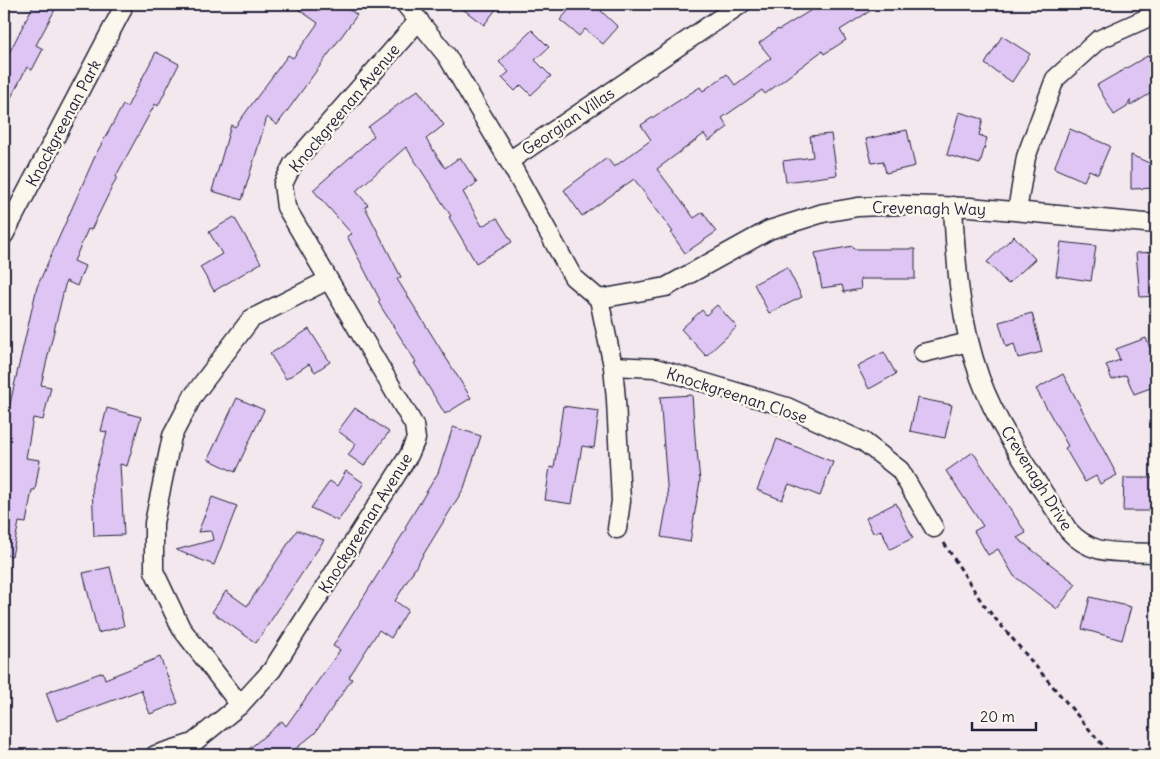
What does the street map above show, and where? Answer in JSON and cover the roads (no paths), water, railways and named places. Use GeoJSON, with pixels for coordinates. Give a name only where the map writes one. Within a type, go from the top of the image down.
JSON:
{"type":"FeatureCollection","features":[{"type":"Feature","properties":{"kind":"street","name":"Georgian Villas"},"geometry":{"type":"LineString","coordinates":[[405,4],[447,56],[509,161],[741,4]]}},
{"type":"Feature","properties":{"kind":"street","name":"Knockgreenan Park"},"geometry":{"type":"LineString","coordinates":[[4,235],[122,10]]}},
{"type":"Feature","properties":{"kind":"street"},"geometry":{"type":"LineString","coordinates":[[1017,211],[1026,157],[1055,80],[1098,40],[1156,14]]}},
{"type":"Feature","properties":{"kind":"street","name":"Knockgreenan Avenue"},"geometry":{"type":"LineString","coordinates":[[156,755],[193,743],[240,706],[272,670],[409,456],[416,439],[414,425],[286,207],[283,184],[293,164],[419,20]]}},
{"type":"Feature","properties":{"kind":"street"},"geometry":{"type":"LineString","coordinates":[[509,161],[573,277],[599,299],[612,366],[621,501],[618,529]]}},
{"type":"Feature","properties":{"kind":"street","name":"Crevenagh Way"},"geometry":{"type":"LineString","coordinates":[[599,299],[666,287],[769,230],[823,213],[867,206],[953,206],[1156,224]]}},
{"type":"Feature","properties":{"kind":"street","name":"Crevenagh Drive"},"geometry":{"type":"LineString","coordinates":[[953,206],[956,278],[969,342],[981,380],[1003,427],[1068,530],[1079,542],[1102,551],[1154,553]]}},
{"type":"Feature","properties":{"kind":"street"},"geometry":{"type":"LineString","coordinates":[[240,706],[180,628],[154,571],[154,523],[172,436],[193,396],[251,319],[328,280]]}},
{"type":"Feature","properties":{"kind":"street"},"geometry":{"type":"LineString","coordinates":[[923,353],[969,342]]}},
{"type":"Feature","properties":{"kind":"street","name":"Knockgreenan Close"},"geometry":{"type":"LineString","coordinates":[[612,366],[655,368],[787,407],[864,442],[900,470],[934,528]]}}]}
